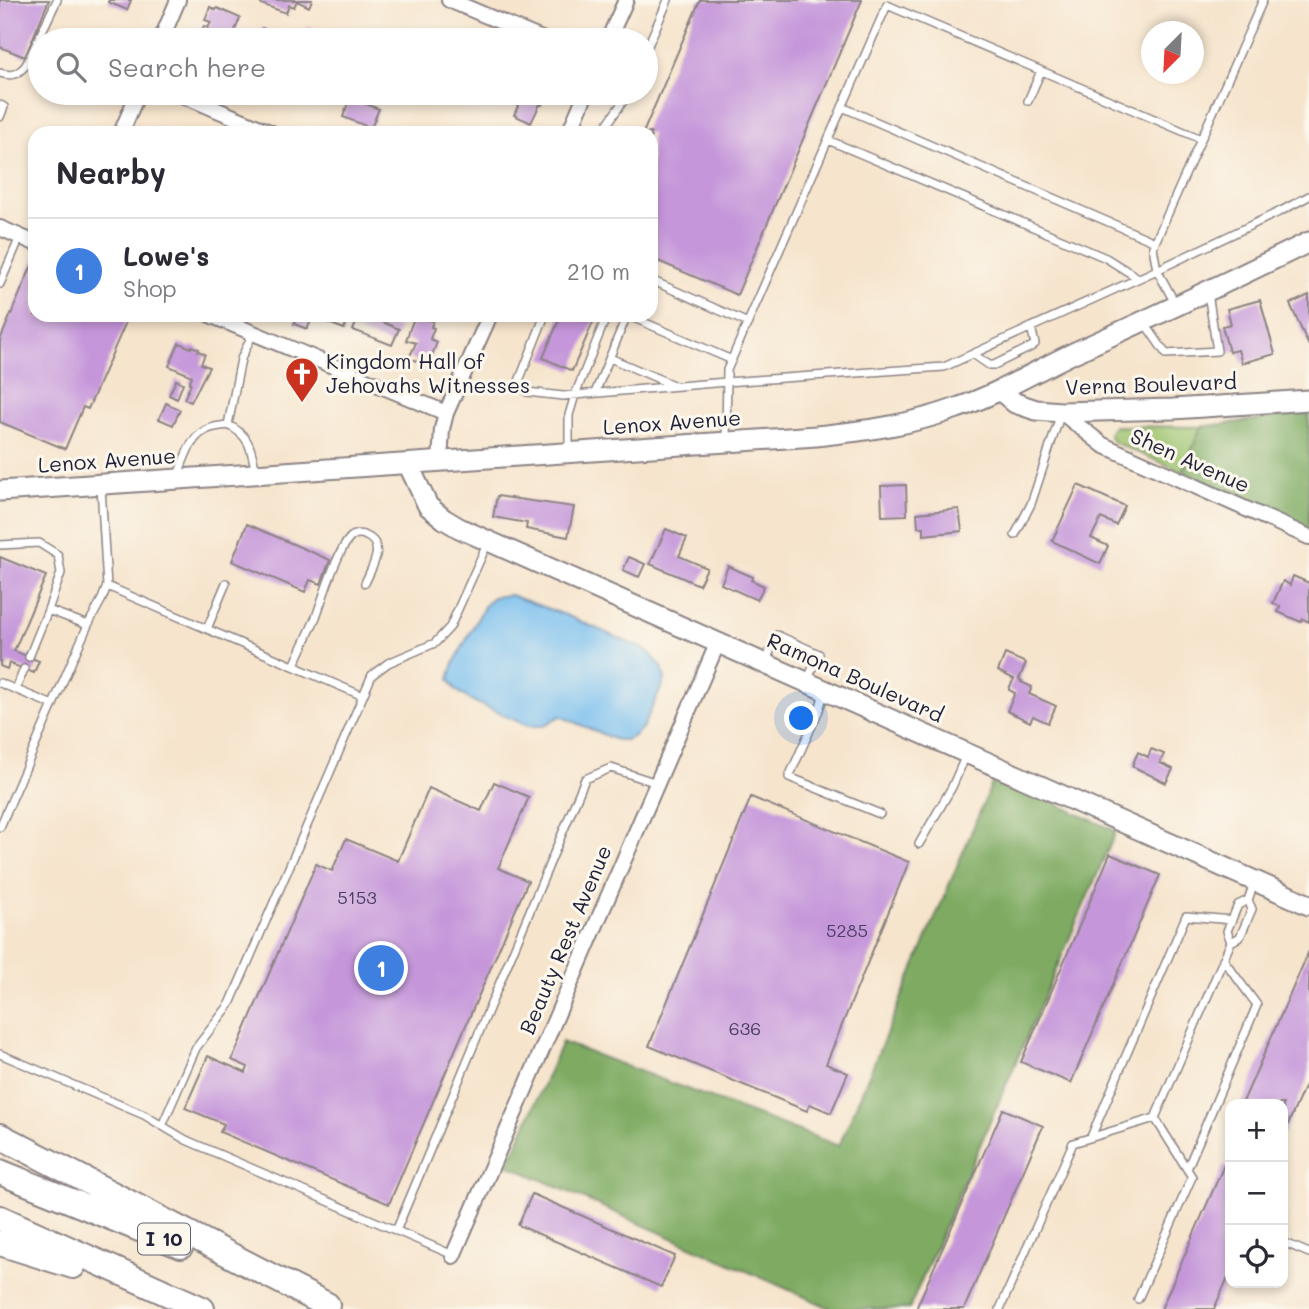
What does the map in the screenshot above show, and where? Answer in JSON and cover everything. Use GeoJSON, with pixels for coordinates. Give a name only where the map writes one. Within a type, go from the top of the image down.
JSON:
{"type":"FeatureCollection","features":[{"type":"Feature","properties":{"kind":"highway"},"geometry":{"type":"LineString","coordinates":[[0,1136],[332,1307]]}},
{"type":"Feature","properties":{"kind":"highway","name":"I 10"},"geometry":{"type":"LineString","coordinates":[[0,1172],[332,1307]]}},
{"type":"Feature","properties":{"kind":"highway","name":"I 10"},"geometry":{"type":"LineString","coordinates":[[0,1219],[202,1309]]}},
{"type":"Feature","properties":{"kind":"highway"},"geometry":{"type":"LineString","coordinates":[[0,1243],[179,1299]]}},
{"type":"Feature","properties":{"kind":"main road","name":"Lenox Avenue"},"geometry":{"type":"LineString","coordinates":[[0,491],[816,436],[901,425],[957,408],[1000,390],[1309,242]]}},
{"type":"Feature","properties":{"kind":"main road","name":"Verna Boulevard"},"geometry":{"type":"LineString","coordinates":[[1000,390],[1015,403],[1025,407],[1061,412],[1172,410],[1309,400]]}},
{"type":"Feature","properties":{"kind":"main road","name":"Ramona Boulevard"},"geometry":{"type":"LineString","coordinates":[[408,464],[428,506],[459,528],[1309,905]]}},
{"type":"Feature","properties":{"kind":"street"},"geometry":{"type":"LineString","coordinates":[[166,28],[178,0]]}},
{"type":"Feature","properties":{"kind":"street"},"geometry":{"type":"LineString","coordinates":[[449,0],[516,28]]}},
{"type":"Feature","properties":{"kind":"street"},"geometry":{"type":"LineString","coordinates":[[613,28],[626,0]]}},
{"type":"Feature","properties":{"kind":"street"},"geometry":{"type":"LineString","coordinates":[[124,126],[133,105]]}},
{"type":"Feature","properties":{"kind":"street"},"geometry":{"type":"LineString","coordinates":[[206,105],[255,126]]}},
{"type":"Feature","properties":{"kind":"street"},"geometry":{"type":"LineString","coordinates":[[574,126],[582,105]]}},
{"type":"Feature","properties":{"kind":"street"},"geometry":{"type":"LineString","coordinates":[[0,228],[28,240]]}},
{"type":"Feature","properties":{"kind":"street"},"geometry":{"type":"LineString","coordinates":[[227,322],[446,413]]}},
{"type":"Feature","properties":{"kind":"street"},"geometry":{"type":"LineString","coordinates":[[440,462],[446,413],[487,322]]}},
{"type":"Feature","properties":{"kind":"street","name":"Shen Avenue"},"geometry":{"type":"LineString","coordinates":[[1061,412],[1103,445],[1309,537]]}},
{"type":"Feature","properties":{"kind":"street","name":"Beauty Rest Avenue"},"geometry":{"type":"LineString","coordinates":[[453,1255],[718,642]]}},
{"type":"Feature","properties":{"kind":"lane"},"geometry":{"type":"LineString","coordinates":[[44,28],[57,0]]}},
{"type":"Feature","properties":{"kind":"lane"},"geometry":{"type":"LineString","coordinates":[[656,28],[668,0]]}},
{"type":"Feature","properties":{"kind":"lane"},"geometry":{"type":"LineString","coordinates":[[896,9],[899,0]]}},
{"type":"Feature","properties":{"kind":"lane"},"geometry":{"type":"LineString","coordinates":[[1177,306],[1157,270],[1153,247],[1263,0]]}},
{"type":"Feature","properties":{"kind":"lane"},"geometry":{"type":"LineString","coordinates":[[726,442],[727,370],[887,5],[1201,139]]}},
{"type":"Feature","properties":{"kind":"lane"},"geometry":{"type":"LineString","coordinates":[[0,73],[11,76],[18,74],[28,61]]}},
{"type":"Feature","properties":{"kind":"lane"},"geometry":{"type":"LineString","coordinates":[[1028,101],[1041,71]]}},
{"type":"Feature","properties":{"kind":"lane"},"geometry":{"type":"LineString","coordinates":[[606,126],[621,105]]}},
{"type":"Feature","properties":{"kind":"lane"},"geometry":{"type":"LineString","coordinates":[[0,106],[4,107],[0,117]]}},
{"type":"Feature","properties":{"kind":"lane"},"geometry":{"type":"LineString","coordinates":[[842,107],[1155,242]]}},
{"type":"Feature","properties":{"kind":"lane"},"geometry":{"type":"LineString","coordinates":[[828,140],[1106,258],[1138,278]]}},
{"type":"Feature","properties":{"kind":"lane"},"geometry":{"type":"LineString","coordinates":[[542,322],[519,382],[527,391],[563,396],[944,367],[1157,270],[1309,196]]}},
{"type":"Feature","properties":{"kind":"lane"},"geometry":{"type":"LineString","coordinates":[[0,285],[20,237]]}},
{"type":"Feature","properties":{"kind":"lane"},"geometry":{"type":"LineString","coordinates":[[658,283],[748,323]]}},
{"type":"Feature","properties":{"kind":"lane"},"geometry":{"type":"LineString","coordinates":[[1143,321],[1166,354],[1217,351],[1208,291]]}},
{"type":"Feature","properties":{"kind":"lane"},"geometry":{"type":"LineString","coordinates":[[569,453],[569,415],[604,322]]}},
{"type":"Feature","properties":{"kind":"lane"},"geometry":{"type":"LineString","coordinates":[[595,393],[624,322]]}},
{"type":"Feature","properties":{"kind":"lane"},"geometry":{"type":"LineString","coordinates":[[643,322],[732,360]]}},
{"type":"Feature","properties":{"kind":"lane"},"geometry":{"type":"LineString","coordinates":[[972,354],[989,365],[994,365],[1035,344],[1031,327]]}},
{"type":"Feature","properties":{"kind":"lane"},"geometry":{"type":"LineString","coordinates":[[229,425],[241,359],[253,333]]}},
{"type":"Feature","properties":{"kind":"lane"},"geometry":{"type":"LineString","coordinates":[[610,358],[676,386]]}},
{"type":"Feature","properties":{"kind":"lane"},"geometry":{"type":"LineString","coordinates":[[1015,535],[1031,504],[1061,412]]}},
{"type":"Feature","properties":{"kind":"lane"},"geometry":{"type":"LineString","coordinates":[[177,479],[186,453],[197,436],[209,428],[229,425],[246,437],[256,474]]}},
{"type":"Feature","properties":{"kind":"lane"},"geometry":{"type":"LineString","coordinates":[[0,827],[107,586],[101,484]]}},
{"type":"Feature","properties":{"kind":"lane"},"geometry":{"type":"LineString","coordinates":[[294,667],[341,553],[352,537],[359,534],[366,535],[376,545],[377,554],[365,583]]}},
{"type":"Feature","properties":{"kind":"lane"},"geometry":{"type":"LineString","coordinates":[[162,1126],[196,1048],[230,1004],[372,675],[388,663],[435,643],[450,627],[488,541]]}},
{"type":"Feature","properties":{"kind":"lane"},"geometry":{"type":"LineString","coordinates":[[0,545],[39,543],[58,555],[61,573],[29,657]]}},
{"type":"Feature","properties":{"kind":"lane"},"geometry":{"type":"LineString","coordinates":[[207,629],[226,583]]}},
{"type":"Feature","properties":{"kind":"lane"},"geometry":{"type":"LineString","coordinates":[[107,586],[363,696]]}},
{"type":"Feature","properties":{"kind":"lane"},"geometry":{"type":"LineString","coordinates":[[48,610],[88,625]]}},
{"type":"Feature","properties":{"kind":"lane"},"geometry":{"type":"LineString","coordinates":[[765,663],[777,635],[819,654],[816,686],[819,710],[789,777],[880,814]]}},
{"type":"Feature","properties":{"kind":"lane"},"geometry":{"type":"LineString","coordinates":[[16,689],[24,669]]}},
{"type":"Feature","properties":{"kind":"lane"},"geometry":{"type":"LineString","coordinates":[[0,682],[53,705]]}},
{"type":"Feature","properties":{"kind":"lane"},"geometry":{"type":"LineString","coordinates":[[919,844],[952,787],[967,752]]}},
{"type":"Feature","properties":{"kind":"lane"},"geometry":{"type":"LineString","coordinates":[[396,1231],[584,779],[611,768],[657,783]]}},
{"type":"Feature","properties":{"kind":"lane"},"geometry":{"type":"LineString","coordinates":[[1231,942],[1227,931],[1238,905],[1248,900],[1255,881]]}},
{"type":"Feature","properties":{"kind":"lane"},"geometry":{"type":"LineString","coordinates":[[1000,1309],[1073,1143],[1154,1118],[1223,958],[1231,942],[1240,937],[1252,909],[1248,900]]}},
{"type":"Feature","properties":{"kind":"lane"},"geometry":{"type":"LineString","coordinates":[[1091,1137],[1186,916],[1232,919]]}},
{"type":"Feature","properties":{"kind":"lane"},"geometry":{"type":"LineString","coordinates":[[1187,1169],[1257,1005],[1223,958]]}},
{"type":"Feature","properties":{"kind":"lane"},"geometry":{"type":"LineString","coordinates":[[0,1054],[144,1115],[186,1140],[453,1255]]}},
{"type":"Feature","properties":{"kind":"lane"},"geometry":{"type":"LineString","coordinates":[[1138,1299],[1192,1177],[1154,1118]]}},
{"type":"Feature","properties":{"kind":"lane"},"geometry":{"type":"LineString","coordinates":[[1288,1244],[1309,1253]]}},
{"type":"Feature","properties":{"kind":"green space"},"geometry":{"type":"Polygon","coordinates":[[[1309,413],[1309,531],[1183,472],[1201,427],[1309,413]]]}},
{"type":"Feature","properties":{"kind":"green space"},"geometry":{"type":"Polygon","coordinates":[[[1114,426],[1201,427],[1183,472],[1113,442],[1109,434],[1114,426]]]}},
{"type":"Feature","properties":{"kind":"green space"},"geometry":{"type":"Polygon","coordinates":[[[995,776],[1116,831],[909,1309],[832,1309],[508,1165],[562,1042],[839,1146],[995,776]]]}},
{"type":"Feature","properties":{"kind":"water"},"geometry":{"type":"Polygon","coordinates":[[[510,595],[568,616],[648,651],[662,667],[665,680],[643,727],[634,736],[626,740],[616,740],[560,716],[543,726],[528,726],[470,700],[456,690],[449,679],[454,663],[485,605],[493,597],[510,595]]]}},
{"type":"Feature","properties":{"kind":"building"},"geometry":{"type":"Polygon","coordinates":[[[0,0],[49,0],[37,28],[28,28],[28,50],[25,57],[0,47],[0,0]]]}},
{"type":"Feature","properties":{"kind":"building"},"geometry":{"type":"Polygon","coordinates":[[[131,0],[127,10],[108,2],[131,0]]]}},
{"type":"Feature","properties":{"kind":"building"},"geometry":{"type":"Polygon","coordinates":[[[263,0],[312,0],[309,7],[297,1],[294,7],[289,5],[286,13],[261,4],[263,0]]]}},
{"type":"Feature","properties":{"kind":"building"},"geometry":{"type":"Polygon","coordinates":[[[700,0],[862,0],[737,295],[658,261],[658,126],[646,126],[655,105],[658,105],[658,98],[700,0]]]}},
{"type":"Feature","properties":{"kind":"building"},"geometry":{"type":"Polygon","coordinates":[[[210,7],[240,18],[236,28],[208,28],[211,22],[205,20],[210,7]]]}},
{"type":"Feature","properties":{"kind":"building"},"geometry":{"type":"Polygon","coordinates":[[[347,105],[368,105],[379,109],[372,126],[343,117],[347,105]]]}},
{"type":"Feature","properties":{"kind":"building"},"geometry":{"type":"Polygon","coordinates":[[[519,105],[540,105],[531,123],[514,115],[519,105]]]}},
{"type":"Feature","properties":{"kind":"building"},"geometry":{"type":"Polygon","coordinates":[[[28,274],[28,322],[126,322],[88,409],[83,407],[65,449],[0,422],[0,340],[28,274]]]}},
{"type":"Feature","properties":{"kind":"building"},"geometry":{"type":"Polygon","coordinates":[[[1309,295],[1309,346],[1290,304],[1309,295]]]}},
{"type":"Feature","properties":{"kind":"building"},"geometry":{"type":"Polygon","coordinates":[[[1260,300],[1275,354],[1242,363],[1238,350],[1229,352],[1222,326],[1231,324],[1227,309],[1260,300]]]}},
{"type":"Feature","properties":{"kind":"building"},"geometry":{"type":"Polygon","coordinates":[[[295,322],[310,322],[307,329],[294,324],[295,322]]]}},
{"type":"Feature","properties":{"kind":"building"},"geometry":{"type":"Polygon","coordinates":[[[326,322],[347,322],[344,329],[326,322]]]}},
{"type":"Feature","properties":{"kind":"building"},"geometry":{"type":"Polygon","coordinates":[[[357,322],[382,322],[399,329],[392,345],[353,330],[357,322]]]}},
{"type":"Feature","properties":{"kind":"building"},"geometry":{"type":"Polygon","coordinates":[[[412,322],[433,322],[431,327],[434,328],[430,339],[437,342],[428,366],[409,358],[416,343],[406,340],[412,322]]]}},
{"type":"Feature","properties":{"kind":"building"},"geometry":{"type":"Polygon","coordinates":[[[558,322],[593,322],[572,371],[543,358],[558,322]]]}},
{"type":"Feature","properties":{"kind":"building"},"geometry":{"type":"Polygon","coordinates":[[[179,343],[199,349],[198,351],[205,354],[201,364],[209,367],[191,402],[184,399],[192,376],[169,366],[179,343]]]}},
{"type":"Feature","properties":{"kind":"building"},"geometry":{"type":"Polygon","coordinates":[[[176,380],[183,383],[177,399],[169,395],[176,380]]]}},
{"type":"Feature","properties":{"kind":"building"},"geometry":{"type":"Polygon","coordinates":[[[166,403],[180,410],[173,425],[159,419],[166,403]]]}},
{"type":"Feature","properties":{"kind":"building"},"geometry":{"type":"Polygon","coordinates":[[[906,485],[907,515],[882,516],[881,486],[906,485]]]}},
{"type":"Feature","properties":{"kind":"building"},"geometry":{"type":"Polygon","coordinates":[[[1078,485],[1125,506],[1116,525],[1101,518],[1091,538],[1108,546],[1100,564],[1052,541],[1078,485]]]}},
{"type":"Feature","properties":{"kind":"building"},"geometry":{"type":"Polygon","coordinates":[[[497,496],[574,507],[568,537],[526,529],[527,523],[493,517],[497,496]]]}},
{"type":"Feature","properties":{"kind":"building"},"geometry":{"type":"Polygon","coordinates":[[[959,509],[962,531],[924,535],[924,527],[918,527],[917,513],[959,509]]]}},
{"type":"Feature","properties":{"kind":"building"},"geometry":{"type":"Polygon","coordinates":[[[247,524],[330,560],[321,584],[310,580],[305,592],[232,561],[247,524]]]}},
{"type":"Feature","properties":{"kind":"building"},"geometry":{"type":"Polygon","coordinates":[[[666,529],[687,538],[679,556],[707,568],[699,585],[650,564],[666,529]]]}},
{"type":"Feature","properties":{"kind":"building"},"geometry":{"type":"Polygon","coordinates":[[[0,557],[46,576],[14,651],[39,661],[34,673],[9,663],[7,669],[0,666],[0,557]]]}},
{"type":"Feature","properties":{"kind":"building"},"geometry":{"type":"Polygon","coordinates":[[[629,557],[645,564],[639,577],[623,570],[629,557]]]}},
{"type":"Feature","properties":{"kind":"building"},"geometry":{"type":"Polygon","coordinates":[[[728,566],[753,577],[751,580],[764,586],[757,600],[721,584],[728,566]]]}},
{"type":"Feature","properties":{"kind":"building"},"geometry":{"type":"Polygon","coordinates":[[[1293,576],[1309,583],[1309,622],[1303,619],[1301,622],[1278,612],[1280,606],[1273,603],[1283,581],[1290,585],[1293,576]]]}},
{"type":"Feature","properties":{"kind":"building"},"geometry":{"type":"Polygon","coordinates":[[[1005,654],[1026,663],[1019,679],[1032,687],[1029,694],[1056,706],[1048,723],[1033,716],[1030,722],[1007,711],[1015,693],[1009,690],[1014,679],[998,671],[1005,654]]]}},
{"type":"Feature","properties":{"kind":"building"},"geometry":{"type":"Polygon","coordinates":[[[1151,749],[1164,754],[1160,763],[1173,769],[1166,783],[1132,766],[1138,752],[1148,757],[1151,749]]]}},
{"type":"Feature","properties":{"kind":"building"},"geometry":{"type":"Polygon","coordinates":[[[494,782],[529,797],[498,868],[528,881],[389,1204],[220,1132],[224,1124],[185,1108],[208,1056],[246,1073],[248,1067],[232,1060],[316,864],[332,871],[346,839],[398,861],[429,788],[481,811],[494,782]]]}},
{"type":"Feature","properties":{"kind":"building"},"geometry":{"type":"Polygon","coordinates":[[[751,797],[909,862],[826,1064],[848,1073],[831,1113],[810,1104],[807,1111],[649,1046],[751,797]]]}},
{"type":"Feature","properties":{"kind":"building"},"geometry":{"type":"Polygon","coordinates":[[[1110,854],[1160,875],[1071,1083],[1021,1062],[1110,854]]]}},
{"type":"Feature","properties":{"kind":"building"},"geometry":{"type":"Polygon","coordinates":[[[1309,951],[1309,1076],[1288,1124],[1288,1099],[1244,1099],[1309,951]]]}},
{"type":"Feature","properties":{"kind":"building"},"geometry":{"type":"Polygon","coordinates":[[[1003,1109],[1043,1126],[964,1309],[916,1309],[1003,1109]]]}},
{"type":"Feature","properties":{"kind":"building"},"geometry":{"type":"Polygon","coordinates":[[[1224,1165],[1225,1284],[1214,1309],[1161,1309],[1224,1165]]]}},
{"type":"Feature","properties":{"kind":"building"},"geometry":{"type":"Polygon","coordinates":[[[532,1194],[675,1256],[661,1287],[518,1225],[532,1194]]]}},
{"type":"Feature","properties":{"kind":"place","name":"Kingdom Hall of Jehovahs Witnesses"},"geometry":{"type":"Point","coordinates":[302,404]}},
{"type":"Feature","properties":{"kind":"place","name":"Lowe's"},"geometry":{"type":"Point","coordinates":[381,968]}}]}
